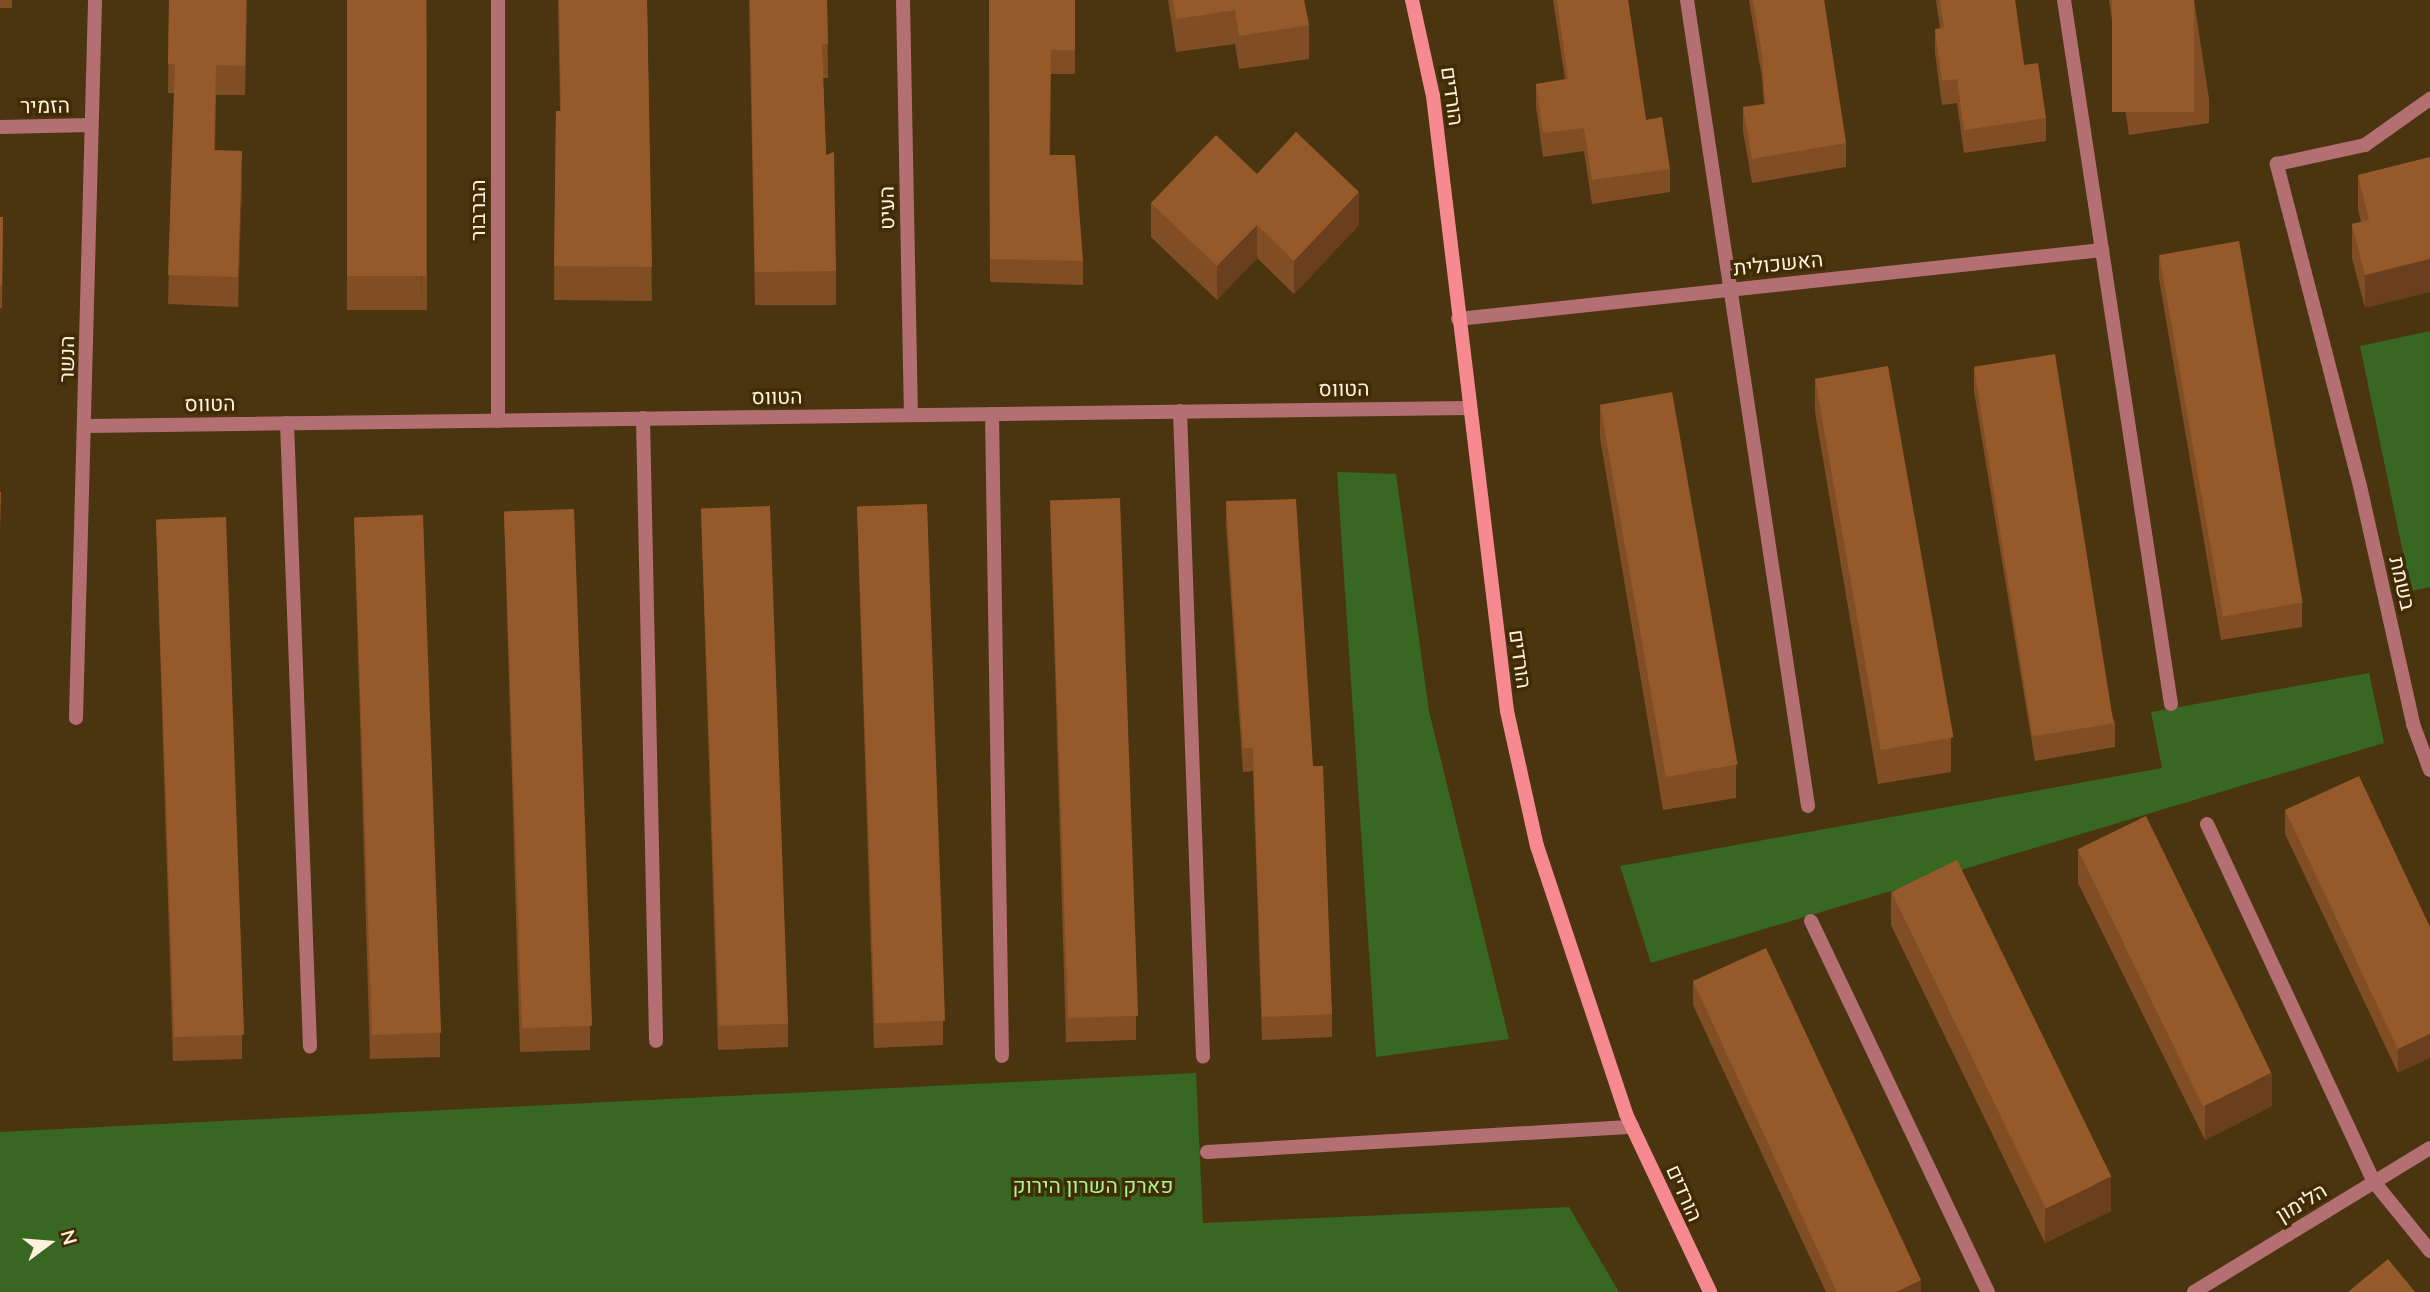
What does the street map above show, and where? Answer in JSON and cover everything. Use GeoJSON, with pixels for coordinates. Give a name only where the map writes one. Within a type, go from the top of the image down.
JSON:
{"type":"FeatureCollection","features":[{"type":"Feature","properties":{"kind":"street","name":"הנשר"},"geometry":{"type":"LineString","coordinates":[[76,718],[86,426],[94,0]]}},
{"type":"Feature","properties":{"kind":"street","name":"הברבור"},"geometry":{"type":"LineString","coordinates":[[498,0],[498,421]]}},
{"type":"Feature","properties":{"kind":"street","name":"העיט"},"geometry":{"type":"LineString","coordinates":[[903,0],[911,415]]}},
{"type":"Feature","properties":{"kind":"street","name":"הורדים"},"geometry":{"type":"LineString","coordinates":[[1412,0],[1433,96],[1468,408],[1507,711],[1536,846],[1577,981],[1633,1126],[1710,1292]]}},
{"type":"Feature","properties":{"kind":"street"},"geometry":{"type":"LineString","coordinates":[[1687,0],[1808,806]]}},
{"type":"Feature","properties":{"kind":"street"},"geometry":{"type":"LineString","coordinates":[[2064,0],[2171,704]]}},
{"type":"Feature","properties":{"kind":"street","name":"בשמת"},"geometry":{"type":"LineString","coordinates":[[2430,99],[2365,145],[2277,164],[2360,486],[2413,724],[2430,770]]}},
{"type":"Feature","properties":{"kind":"street","name":"הזמיר"},"geometry":{"type":"LineString","coordinates":[[0,127],[91,125]]}},
{"type":"Feature","properties":{"kind":"street","name":"האשכולית"},"geometry":{"type":"LineString","coordinates":[[1458,319],[2102,250]]}},
{"type":"Feature","properties":{"kind":"street","name":"הטווס"},"geometry":{"type":"LineString","coordinates":[[86,426],[1468,408]]}},
{"type":"Feature","properties":{"kind":"street"},"geometry":{"type":"LineString","coordinates":[[1180,411],[1203,1057]]}},
{"type":"Feature","properties":{"kind":"street"},"geometry":{"type":"LineString","coordinates":[[992,414],[1002,1056]]}},
{"type":"Feature","properties":{"kind":"street"},"geometry":{"type":"LineString","coordinates":[[643,418],[656,1041]]}},
{"type":"Feature","properties":{"kind":"street"},"geometry":{"type":"LineString","coordinates":[[287,424],[310,1047]]}},
{"type":"Feature","properties":{"kind":"street"},"geometry":{"type":"LineString","coordinates":[[2207,824],[2374,1182],[2430,1251]]}},
{"type":"Feature","properties":{"kind":"street"},"geometry":{"type":"LineString","coordinates":[[1811,921],[1988,1292]]}},
{"type":"Feature","properties":{"kind":"street"},"geometry":{"type":"LineString","coordinates":[[1208,1152],[1633,1126]]}},
{"type":"Feature","properties":{"kind":"street","name":"הלימון"},"geometry":{"type":"LineString","coordinates":[[2194,1292],[2430,1148]]}},
{"type":"Feature","properties":{"kind":"green space"},"geometry":{"type":"Polygon","coordinates":[[[2430,331],[2430,587],[2411,591],[2360,346],[2430,331]]]}},
{"type":"Feature","properties":{"kind":"green space"},"geometry":{"type":"Polygon","coordinates":[[[1337,472],[1396,474],[1429,711],[1509,1039],[1376,1057],[1337,472]]]}},
{"type":"Feature","properties":{"kind":"green space"},"geometry":{"type":"Polygon","coordinates":[[[2369,673],[2384,743],[1651,963],[1620,866],[2162,768],[2151,712],[2369,673]]]}},
{"type":"Feature","properties":{"kind":"green space","name":"פארק השרון הירוק"},"geometry":{"type":"Polygon","coordinates":[[[1196,1073],[1203,1223],[1569,1207],[1619,1292],[0,1292],[0,1132],[1196,1073]]]}},
{"type":"Feature","properties":{"kind":"building"},"geometry":{"type":"Polygon","coordinates":[[[169,0],[246,0],[245,66],[216,65],[214,150],[242,151],[238,277],[168,275],[175,64],[168,64],[169,0]]]}},
{"type":"Feature","properties":{"kind":"building"},"geometry":{"type":"Polygon","coordinates":[[[347,0],[426,0],[426,276],[347,276],[347,0]]]}},
{"type":"Feature","properties":{"kind":"building"},"geometry":{"type":"Polygon","coordinates":[[[559,0],[647,0],[652,267],[554,266],[556,111],[561,111],[559,0]]]}},
{"type":"Feature","properties":{"kind":"building"},"geometry":{"type":"Polygon","coordinates":[[[750,0],[827,0],[828,44],[822,44],[826,155],[834,152],[836,271],[755,272],[750,0]]]}},
{"type":"Feature","properties":{"kind":"building"},"geometry":{"type":"Polygon","coordinates":[[[989,0],[1075,0],[1075,50],[1051,50],[1049,155],[1075,155],[1083,261],[990,259],[989,0]]]}},
{"type":"Feature","properties":{"kind":"building"},"geometry":{"type":"Polygon","coordinates":[[[1173,0],[1304,0],[1309,25],[1239,36],[1235,10],[1176,19],[1173,0]]]}},
{"type":"Feature","properties":{"kind":"building"},"geometry":{"type":"Polygon","coordinates":[[[1557,0],[1628,0],[1646,120],[1662,117],[1670,169],[1592,180],[1584,128],[1543,133],[1536,84],[1568,79],[1557,0]]]}},
{"type":"Feature","properties":{"kind":"building"},"geometry":{"type":"Polygon","coordinates":[[[1753,0],[1824,0],[1846,143],[1752,159],[1743,107],[1765,104],[1762,54],[1753,0]]]}},
{"type":"Feature","properties":{"kind":"building"},"geometry":{"type":"Polygon","coordinates":[[[1940,0],[2015,0],[2024,65],[2038,63],[2046,118],[1964,130],[1957,79],[1942,81],[1935,29],[1944,28],[1940,0]]]}},
{"type":"Feature","properties":{"kind":"building"},"geometry":{"type":"Polygon","coordinates":[[[2112,0],[2194,0],[2194,112],[2112,112],[2112,0]]]}},
{"type":"Feature","properties":{"kind":"building"},"geometry":{"type":"Polygon","coordinates":[[[1296,132],[1359,192],[1294,261],[1257,225],[1217,266],[1151,203],[1216,135],[1257,174],[1296,132]]]}},
{"type":"Feature","properties":{"kind":"building"},"geometry":{"type":"Polygon","coordinates":[[[2430,157],[2430,259],[2365,275],[2352,224],[2369,220],[2358,175],[2430,157]]]}},
{"type":"Feature","properties":{"kind":"building"},"geometry":{"type":"Polygon","coordinates":[[[0,217],[3,217],[2,285],[0,285],[0,217]]]}},
{"type":"Feature","properties":{"kind":"building"},"geometry":{"type":"Polygon","coordinates":[[[2239,241],[2303,602],[2223,616],[2159,255],[2239,241]]]}},
{"type":"Feature","properties":{"kind":"building"},"geometry":{"type":"Polygon","coordinates":[[[2055,354],[2114,723],[2033,736],[1974,367],[2055,354]]]}},
{"type":"Feature","properties":{"kind":"building"},"geometry":{"type":"Polygon","coordinates":[[[1888,366],[1953,737],[1881,750],[1815,379],[1888,366]]]}},
{"type":"Feature","properties":{"kind":"building"},"geometry":{"type":"Polygon","coordinates":[[[1672,392],[1738,764],[1666,777],[1600,405],[1672,392]]]}},
{"type":"Feature","properties":{"kind":"building"},"geometry":{"type":"Polygon","coordinates":[[[1120,498],[1138,1016],[1068,1018],[1050,500],[1120,498]]]}},
{"type":"Feature","properties":{"kind":"building"},"geometry":{"type":"Polygon","coordinates":[[[1296,499],[1313,766],[1323,766],[1332,1014],[1262,1017],[1253,748],[1243,748],[1226,501],[1296,499]]]}},
{"type":"Feature","properties":{"kind":"building"},"geometry":{"type":"Polygon","coordinates":[[[927,504],[945,1021],[875,1023],[857,506],[927,504]]]}},
{"type":"Feature","properties":{"kind":"building"},"geometry":{"type":"Polygon","coordinates":[[[770,506],[788,1024],[719,1026],[701,508],[770,506]]]}},
{"type":"Feature","properties":{"kind":"building"},"geometry":{"type":"Polygon","coordinates":[[[574,509],[592,1026],[522,1028],[504,511],[574,509]]]}},
{"type":"Feature","properties":{"kind":"building"},"geometry":{"type":"Polygon","coordinates":[[[423,515],[441,1033],[372,1035],[354,517],[423,515]]]}},
{"type":"Feature","properties":{"kind":"building"},"geometry":{"type":"Polygon","coordinates":[[[226,517],[244,1035],[174,1037],[156,519],[226,517]]]}},
{"type":"Feature","properties":{"kind":"building"},"geometry":{"type":"Polygon","coordinates":[[[2359,776],[2430,927],[2430,1034],[2398,1049],[2285,810],[2359,776]]]}},
{"type":"Feature","properties":{"kind":"building"},"geometry":{"type":"Polygon","coordinates":[[[2146,816],[2271,1073],[2203,1106],[2078,849],[2146,816]]]}},
{"type":"Feature","properties":{"kind":"building"},"geometry":{"type":"Polygon","coordinates":[[[1957,860],[2111,1176],[2046,1208],[1891,892],[1957,860]]]}},
{"type":"Feature","properties":{"kind":"building"},"geometry":{"type":"Polygon","coordinates":[[[1766,948],[1921,1280],[1896,1292],[1837,1292],[1693,981],[1766,948]]]}},
{"type":"Feature","properties":{"kind":"building"},"geometry":{"type":"Polygon","coordinates":[[[2388,1259],[2415,1292],[2348,1292],[2388,1259]]]}}]}
